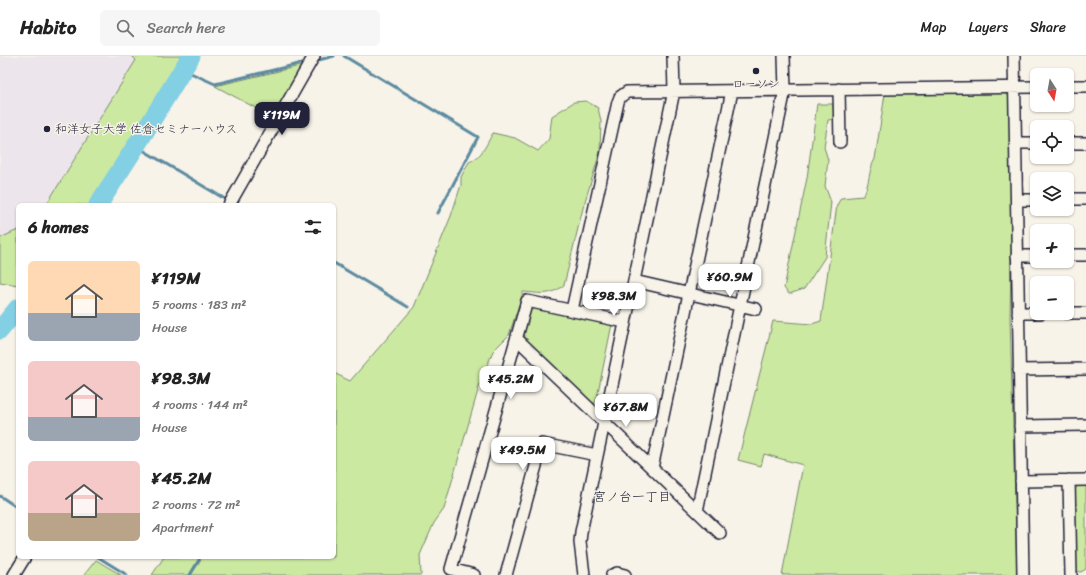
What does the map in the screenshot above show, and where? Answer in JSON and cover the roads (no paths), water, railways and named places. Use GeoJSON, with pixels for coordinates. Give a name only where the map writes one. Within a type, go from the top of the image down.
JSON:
{"type":"FeatureCollection","features":[{"type":"Feature","properties":{"kind":"street"},"geometry":{"type":"LineString","coordinates":[[230,203],[314,56]]}},
{"type":"Feature","properties":{"kind":"street"},"geometry":{"type":"LineString","coordinates":[[584,575],[580,542],[674,91],[673,56]]}},
{"type":"Feature","properties":{"kind":"street"},"geometry":{"type":"LineString","coordinates":[[697,511],[785,90],[784,56]]}},
{"type":"Feature","properties":{"kind":"street"},"geometry":{"type":"LineString","coordinates":[[1014,56],[1023,575]]}},
{"type":"Feature","properties":{"kind":"street"},"geometry":{"type":"LineString","coordinates":[[1074,86],[1086,86]]}},
{"type":"Feature","properties":{"kind":"street"},"geometry":{"type":"LineString","coordinates":[[572,310],[620,97],[627,92],[1030,87]]}},
{"type":"Feature","properties":{"kind":"street"},"geometry":{"type":"LineString","coordinates":[[839,89],[840,142]]}},
{"type":"Feature","properties":{"kind":"street"},"geometry":{"type":"LineString","coordinates":[[652,468],[732,91]]}},
{"type":"Feature","properties":{"kind":"street"},"geometry":{"type":"LineString","coordinates":[[1016,143],[1030,143]]}},
{"type":"Feature","properties":{"kind":"street"},"geometry":{"type":"LineString","coordinates":[[1074,143],[1086,143]]}},
{"type":"Feature","properties":{"kind":"street"},"geometry":{"type":"LineString","coordinates":[[1074,199],[1086,199]]}},
{"type":"Feature","properties":{"kind":"street"},"geometry":{"type":"LineString","coordinates":[[1017,200],[1030,200]]}},
{"type":"Feature","properties":{"kind":"street"},"geometry":{"type":"LineString","coordinates":[[1074,256],[1086,255]]}},
{"type":"Feature","properties":{"kind":"street"},"geometry":{"type":"LineString","coordinates":[[1018,256],[1030,256]]}},
{"type":"Feature","properties":{"kind":"street"},"geometry":{"type":"LineString","coordinates":[[634,281],[756,309]]}},
{"type":"Feature","properties":{"kind":"street"},"geometry":{"type":"LineString","coordinates":[[474,575],[451,569],[527,301],[625,322]]}},
{"type":"Feature","properties":{"kind":"street"},"geometry":{"type":"LineString","coordinates":[[1074,313],[1086,312]]}},
{"type":"Feature","properties":{"kind":"street"},"geometry":{"type":"LineString","coordinates":[[1018,313],[1030,313]]}},
{"type":"Feature","properties":{"kind":"street"},"geometry":{"type":"LineString","coordinates":[[516,339],[720,533]]}},
{"type":"Feature","properties":{"kind":"street"},"geometry":{"type":"LineString","coordinates":[[1019,370],[1086,369]]}},
{"type":"Feature","properties":{"kind":"street"},"geometry":{"type":"LineString","coordinates":[[1020,426],[1086,425]]}},
{"type":"Feature","properties":{"kind":"street"},"geometry":{"type":"LineString","coordinates":[[506,575],[542,444],[597,455]]}},
{"type":"Feature","properties":{"kind":"street"},"geometry":{"type":"LineString","coordinates":[[1069,480],[1071,575]]}},
{"type":"Feature","properties":{"kind":"street"},"geometry":{"type":"LineString","coordinates":[[1021,481],[1086,480]]}},
{"type":"Feature","properties":{"kind":"street"},"geometry":{"type":"LineString","coordinates":[[14,575],[24,559]]}},
{"type":"Feature","properties":{"kind":"street"},"geometry":{"type":"LineString","coordinates":[[612,575],[617,573],[625,575]]}},
{"type":"Feature","properties":{"kind":"waterway"},"geometry":{"type":"LineString","coordinates":[[99,203],[191,56]]}},
{"type":"Feature","properties":{"kind":"waterway"},"geometry":{"type":"LineString","coordinates":[[315,61],[334,56]]}},
{"type":"Feature","properties":{"kind":"waterway"},"geometry":{"type":"LineString","coordinates":[[344,56],[478,137],[438,213]]}},
{"type":"Feature","properties":{"kind":"waterway"},"geometry":{"type":"LineString","coordinates":[[184,70],[215,84],[307,62]]}},
{"type":"Feature","properties":{"kind":"waterway"},"geometry":{"type":"LineString","coordinates":[[136,146],[232,203]]}},
{"type":"Feature","properties":{"kind":"waterway"},"geometry":{"type":"LineString","coordinates":[[336,264],[408,307]]}},
{"type":"Feature","properties":{"kind":"waterway"},"geometry":{"type":"LineString","coordinates":[[0,330],[16,310]]}},
{"type":"Feature","properties":{"kind":"waterway"},"geometry":{"type":"LineString","coordinates":[[0,496],[16,507]]}},
{"type":"Feature","properties":{"kind":"waterway"},"geometry":{"type":"LineString","coordinates":[[101,559],[127,575]]}},
{"type":"Feature","properties":{"kind":"waterway"},"geometry":{"type":"LineString","coordinates":[[190,575],[199,560]]}},
{"type":"Feature","properties":{"kind":"place","name":"ローソン"},"geometry":{"type":"Point","coordinates":[756,71]}},
{"type":"Feature","properties":{"kind":"place","name":"和洋女子大学 佐倉セミナーハウス"},"geometry":{"type":"Point","coordinates":[47,129]}},
{"type":"Feature","properties":{"kind":"district","name":"宮ノ台一丁目"},"geometry":{"type":"Point","coordinates":[632,496]}}]}
